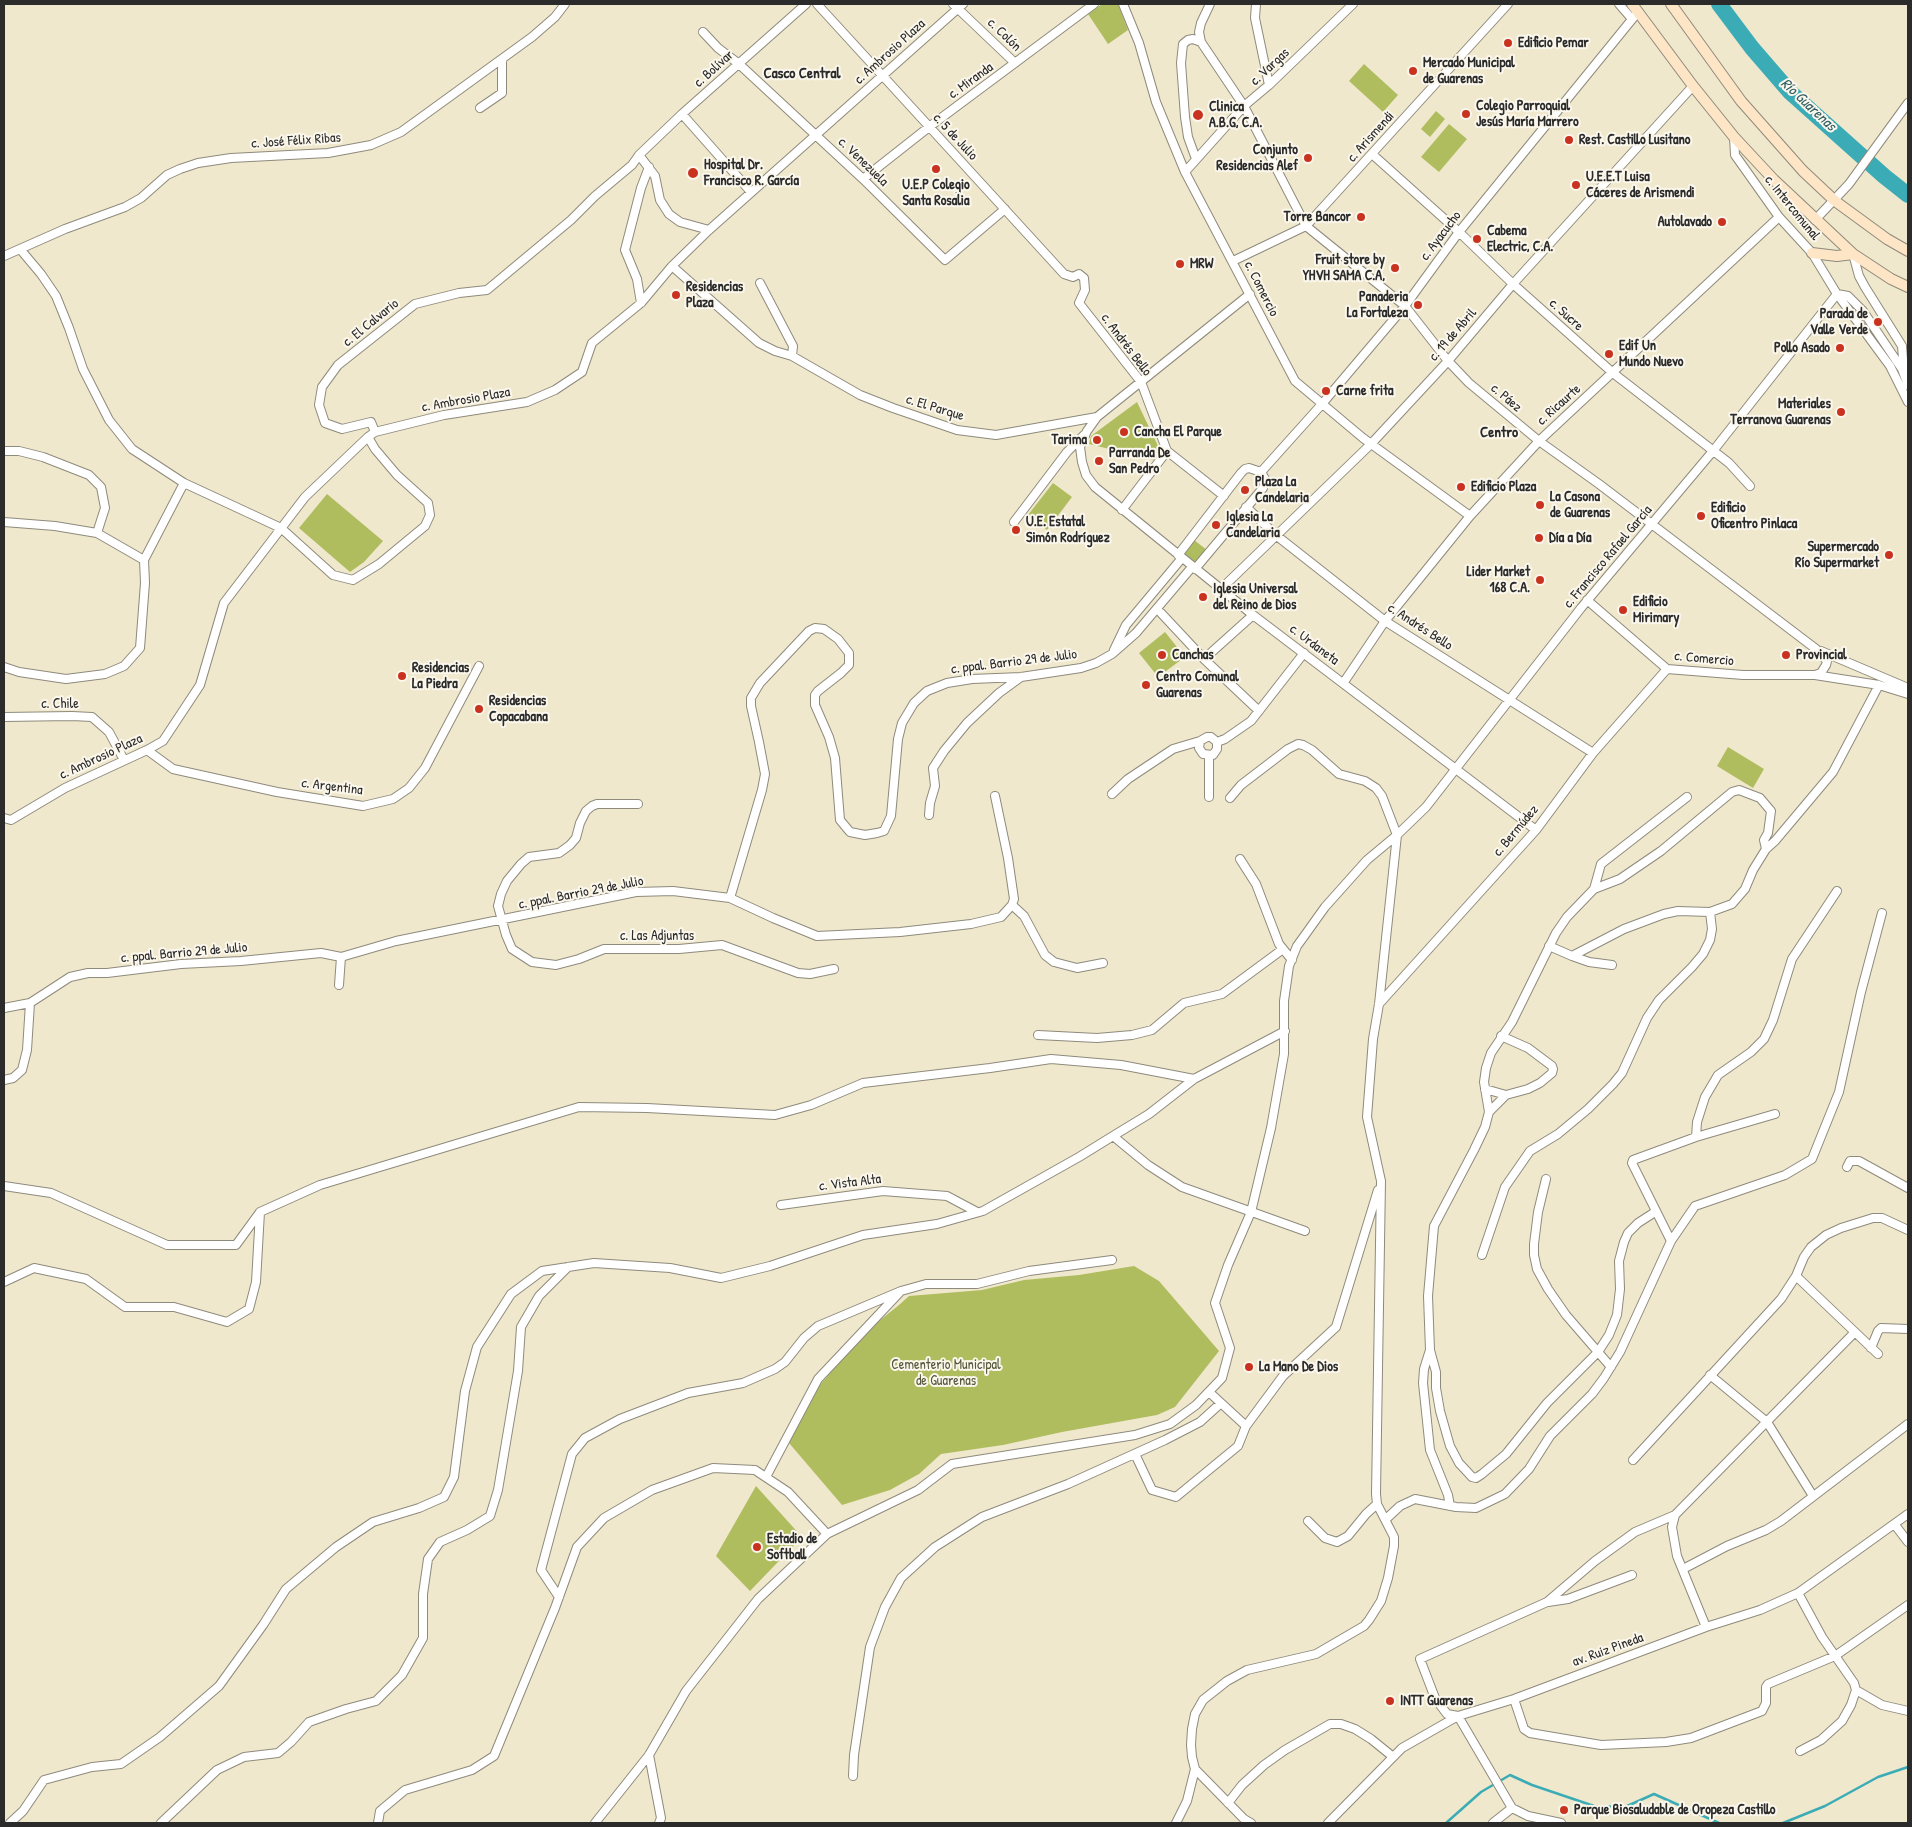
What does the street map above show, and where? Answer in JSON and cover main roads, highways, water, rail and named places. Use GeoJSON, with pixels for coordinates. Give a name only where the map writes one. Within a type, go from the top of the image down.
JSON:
{"type":"FeatureCollection","features":[{"type":"Feature","properties":{"kind":"main road"},"geometry":{"type":"LineString","coordinates":[[1671,4],[1741,100],[1797,165],[1835,201],[1887,239],[1908,251]]}},
{"type":"Feature","properties":{"kind":"main road"},"geometry":{"type":"LineString","coordinates":[[1634,12],[1734,137],[1774,180],[1815,220],[1854,254],[1891,279],[1908,287]]}},
{"type":"Feature","properties":{"kind":"main road"},"geometry":{"type":"LineString","coordinates":[[1812,253],[1837,256],[1854,254]]}},
{"type":"Feature","properties":{"kind":"waterway","name":"Río Guarenas"},"geometry":{"type":"LineString","coordinates":[[1719,4],[1752,48],[1790,92],[1908,195]]}},
{"type":"Feature","properties":{"kind":"waterway"},"geometry":{"type":"LineString","coordinates":[[1783,1823],[1825,1806],[1878,1777],[1908,1767]]}},
{"type":"Feature","properties":{"kind":"waterway"},"geometry":{"type":"LineString","coordinates":[[1446,1823],[1481,1792],[1510,1775],[1532,1785],[1594,1806],[1625,1807],[1654,1794],[1719,1823]]}},
{"type":"Feature","properties":{"kind":"place","name":"Edificio Pemar"},"geometry":{"type":"Point","coordinates":[1508,43]}},
{"type":"Feature","properties":{"kind":"place","name":"Mercado Municipal de Guarenas"},"geometry":{"type":"Point","coordinates":[1413,71]}},
{"type":"Feature","properties":{"kind":"place","name":"Colegio Parroquial Jesús María Marrero"},"geometry":{"type":"Point","coordinates":[1466,114]}},
{"type":"Feature","properties":{"kind":"place","name":"Clinica A.B.G, C.A."},"geometry":{"type":"Point","coordinates":[1198,115]}},
{"type":"Feature","properties":{"kind":"place","name":"Rest. Castillo Lusitano"},"geometry":{"type":"Point","coordinates":[1569,140]}},
{"type":"Feature","properties":{"kind":"place","name":"Conjunto Residencias Alef"},"geometry":{"type":"Point","coordinates":[1308,158]}},
{"type":"Feature","properties":{"kind":"place","name":"U.E.P Colegio Santa Rosalia"},"geometry":{"type":"Point","coordinates":[936,169]}},
{"type":"Feature","properties":{"kind":"place","name":"Hospital Dr. Francisco R. García"},"geometry":{"type":"Point","coordinates":[693,173]}},
{"type":"Feature","properties":{"kind":"place","name":"U.E.E.T Luisa Cáceres de Arismendi"},"geometry":{"type":"Point","coordinates":[1576,185]}},
{"type":"Feature","properties":{"kind":"place","name":"Torre Bancor"},"geometry":{"type":"Point","coordinates":[1361,217]}},
{"type":"Feature","properties":{"kind":"place","name":"Autolavado"},"geometry":{"type":"Point","coordinates":[1722,222]}},
{"type":"Feature","properties":{"kind":"place","name":"Cabema Electric, C.A."},"geometry":{"type":"Point","coordinates":[1477,239]}},
{"type":"Feature","properties":{"kind":"place","name":"MRW"},"geometry":{"type":"Point","coordinates":[1180,264]}},
{"type":"Feature","properties":{"kind":"place","name":"Fruit store by YHVH SAMA C.A,"},"geometry":{"type":"Point","coordinates":[1395,268]}},
{"type":"Feature","properties":{"kind":"place","name":"Residencias Plaza"},"geometry":{"type":"Point","coordinates":[676,295]}},
{"type":"Feature","properties":{"kind":"place","name":"Panaderia La Fortaleza"},"geometry":{"type":"Point","coordinates":[1418,305]}},
{"type":"Feature","properties":{"kind":"place","name":"Parada de Valle Verde"},"geometry":{"type":"Point","coordinates":[1878,322]}},
{"type":"Feature","properties":{"kind":"place","name":"Pollo Asado"},"geometry":{"type":"Point","coordinates":[1840,348]}},
{"type":"Feature","properties":{"kind":"place","name":"Edif Un Mundo Nuevo"},"geometry":{"type":"Point","coordinates":[1609,354]}},
{"type":"Feature","properties":{"kind":"place","name":"Carne frita"},"geometry":{"type":"Point","coordinates":[1326,391]}},
{"type":"Feature","properties":{"kind":"place","name":"Materiales Terranova Guarenas"},"geometry":{"type":"Point","coordinates":[1841,412]}},
{"type":"Feature","properties":{"kind":"place","name":"Cancha El Parque"},"geometry":{"type":"Point","coordinates":[1124,432]}},
{"type":"Feature","properties":{"kind":"place","name":"Tarima"},"geometry":{"type":"Point","coordinates":[1097,440]}},
{"type":"Feature","properties":{"kind":"place","name":"Parranda De San Pedro"},"geometry":{"type":"Point","coordinates":[1099,461]}},
{"type":"Feature","properties":{"kind":"place","name":"Edificio Plaza"},"geometry":{"type":"Point","coordinates":[1461,487]}},
{"type":"Feature","properties":{"kind":"place","name":"Plaza La Candelaria"},"geometry":{"type":"Point","coordinates":[1245,490]}},
{"type":"Feature","properties":{"kind":"place","name":"La Casona de Guarenas"},"geometry":{"type":"Point","coordinates":[1540,505]}},
{"type":"Feature","properties":{"kind":"place","name":"Edificio Oficentro Pinlaca"},"geometry":{"type":"Point","coordinates":[1701,516]}},
{"type":"Feature","properties":{"kind":"place","name":"Iglesia La Candelaria"},"geometry":{"type":"Point","coordinates":[1216,525]}},
{"type":"Feature","properties":{"kind":"place","name":"U.E. Estatal Simón Rodríguez"},"geometry":{"type":"Point","coordinates":[1016,530]}},
{"type":"Feature","properties":{"kind":"place","name":"Día a Día"},"geometry":{"type":"Point","coordinates":[1539,538]}},
{"type":"Feature","properties":{"kind":"place","name":"Supermercado Río Supermarket"},"geometry":{"type":"Point","coordinates":[1889,555]}},
{"type":"Feature","properties":{"kind":"place","name":"Lider Market 168 C.A."},"geometry":{"type":"Point","coordinates":[1540,580]}},
{"type":"Feature","properties":{"kind":"place","name":"Iglesia Universal del Reino de Dios"},"geometry":{"type":"Point","coordinates":[1203,597]}},
{"type":"Feature","properties":{"kind":"place","name":"Edificio Mirimary"},"geometry":{"type":"Point","coordinates":[1623,610]}},
{"type":"Feature","properties":{"kind":"place","name":"Canchas"},"geometry":{"type":"Point","coordinates":[1162,655]}},
{"type":"Feature","properties":{"kind":"place","name":"Provincial"},"geometry":{"type":"Point","coordinates":[1786,655]}},
{"type":"Feature","properties":{"kind":"place","name":"Residencias La Piedra"},"geometry":{"type":"Point","coordinates":[402,676]}},
{"type":"Feature","properties":{"kind":"place","name":"Centro Comunal Guarenas"},"geometry":{"type":"Point","coordinates":[1146,685]}},
{"type":"Feature","properties":{"kind":"place","name":"Residencias Copacabana"},"geometry":{"type":"Point","coordinates":[479,709]}},
{"type":"Feature","properties":{"kind":"place","name":"La Mano De Dios"},"geometry":{"type":"Point","coordinates":[1249,1367]}},
{"type":"Feature","properties":{"kind":"place","name":"Estadio de Softball"},"geometry":{"type":"Point","coordinates":[757,1547]}},
{"type":"Feature","properties":{"kind":"place","name":"INTT Guarenas"},"geometry":{"type":"Point","coordinates":[1390,1701]}},
{"type":"Feature","properties":{"kind":"place","name":"Parque Biosaludable de Oropeza Castillo"},"geometry":{"type":"Point","coordinates":[1564,1810]}},
{"type":"Feature","properties":{"kind":"district","name":"Casco Central"},"geometry":{"type":"Point","coordinates":[802,74]}},
{"type":"Feature","properties":{"kind":"district","name":"Centro"},"geometry":{"type":"Point","coordinates":[1499,433]}},
{"type":"Feature","properties":{"kind":"park label","name":"Cementerio Municipal de Guarenas"},"geometry":{"type":"Point","coordinates":[946,1374]}}]}
